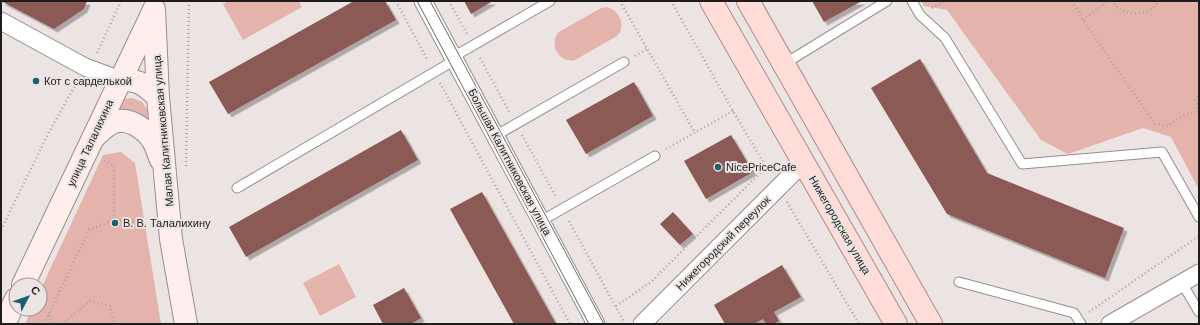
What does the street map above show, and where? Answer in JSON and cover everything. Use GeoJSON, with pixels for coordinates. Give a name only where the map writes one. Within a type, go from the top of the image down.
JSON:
{"type":"FeatureCollection","features":[{"type":"Feature","properties":{"kind":"main road","name":"Нижегородская улица"},"geometry":{"type":"LineString","coordinates":[[711,1],[896,324]]}},
{"type":"Feature","properties":{"kind":"main road"},"geometry":{"type":"LineString","coordinates":[[748,1],[931,324]]}},
{"type":"Feature","properties":{"kind":"street","name":"Большая Калитниковская улица"},"geometry":{"type":"LineString","coordinates":[[423,1],[596,324]]}},
{"type":"Feature","properties":{"kind":"street","name":"Малая Калитниковская улица"},"geometry":{"type":"LineString","coordinates":[[155,5],[158,97],[176,169],[172,239],[186,324]]}},
{"type":"Feature","properties":{"kind":"street","name":"улица Талалихина"},"geometry":{"type":"LineString","coordinates":[[27,277],[155,5]]}},
{"type":"Feature","properties":{"kind":"street"},"geometry":{"type":"LineString","coordinates":[[1,21],[85,67],[120,80],[131,80],[144,84],[158,97]]}},
{"type":"Feature","properties":{"kind":"street"},"geometry":{"type":"LineString","coordinates":[[93,138],[113,122],[130,122],[146,133],[176,169]]}},
{"type":"Feature","properties":{"kind":"street","name":"Нижегородский переулок"},"geometry":{"type":"LineString","coordinates":[[642,324],[804,162]]}},
{"type":"Feature","properties":{"kind":"street"},"geometry":{"type":"LineString","coordinates":[[1110,324],[1199,273]]}},
{"type":"Feature","properties":{"kind":"lane"},"geometry":{"type":"LineString","coordinates":[[237,188],[434,72],[473,46],[550,1]]}},
{"type":"Feature","properties":{"kind":"lane"},"geometry":{"type":"LineString","coordinates":[[784,64],[887,1]]}},
{"type":"Feature","properties":{"kind":"lane"},"geometry":{"type":"LineString","coordinates":[[912,1],[920,15],[945,38],[1022,164],[1162,152],[1199,217]]}},
{"type":"Feature","properties":{"kind":"lane"},"geometry":{"type":"LineString","coordinates":[[496,136],[624,62]]}},
{"type":"Feature","properties":{"kind":"lane"},"geometry":{"type":"LineString","coordinates":[[541,221],[655,156]]}},
{"type":"Feature","properties":{"kind":"lane"},"geometry":{"type":"LineString","coordinates":[[959,282],[1074,313],[1080,322]]}},
{"type":"Feature","properties":{"kind":"lane"},"geometry":{"type":"LineString","coordinates":[[1182,283],[1199,312]]}},
{"type":"Feature","properties":{"kind":"path"},"geometry":{"type":"LineString","coordinates":[[1,230],[49,132],[85,67],[97,53],[121,1]]}},
{"type":"Feature","properties":{"kind":"path"},"geometry":{"type":"LineString","coordinates":[[176,169],[189,1]]}},
{"type":"Feature","properties":{"kind":"path"},"geometry":{"type":"LineString","coordinates":[[396,1],[570,324]]}},
{"type":"Feature","properties":{"kind":"path"},"geometry":{"type":"LineString","coordinates":[[449,1],[626,324]]}},
{"type":"Feature","properties":{"kind":"path"},"geometry":{"type":"LineString","coordinates":[[620,1],[694,133]]}},
{"type":"Feature","properties":{"kind":"path"},"geometry":{"type":"LineString","coordinates":[[671,1],[733,111],[859,324]]}},
{"type":"Feature","properties":{"kind":"path"},"geometry":{"type":"LineString","coordinates":[[1072,1],[1083,20],[1154,124],[1167,126],[1184,116],[1199,111],[1195,99],[1199,92]]}},
{"type":"Feature","properties":{"kind":"path"},"geometry":{"type":"LineString","coordinates":[[1083,20],[1108,1]]}},
{"type":"Feature","properties":{"kind":"path"},"geometry":{"type":"LineString","coordinates":[[1111,1],[1120,10],[1133,13],[1149,10],[1156,5],[1158,1]]}},
{"type":"Feature","properties":{"kind":"path"},"geometry":{"type":"LineString","coordinates":[[655,156],[733,111]]}},
{"type":"Feature","properties":{"kind":"path"},"geometry":{"type":"LineString","coordinates":[[101,160],[114,165],[114,220]]}},
{"type":"Feature","properties":{"kind":"path"},"geometry":{"type":"LineString","coordinates":[[616,306],[651,282],[766,167]]}},
{"type":"Feature","properties":{"kind":"path"},"geometry":{"type":"LineString","coordinates":[[52,324],[48,315],[90,230],[114,220],[138,222]]}},
{"type":"Feature","properties":{"kind":"path"},"geometry":{"type":"LineString","coordinates":[[1080,322],[1199,236]]}},
{"type":"Feature","properties":{"kind":"path"},"geometry":{"type":"LineString","coordinates":[[62,324],[90,301],[110,306],[115,324]]}},
{"type":"Feature","properties":{"kind":"shaded area"},"geometry":{"type":"Polygon","coordinates":[[[228,1],[299,1],[302,7],[243,40],[223,4],[228,1]]]}},
{"type":"Feature","properties":{"kind":"shaded area"},"geometry":{"type":"Polygon","coordinates":[[[921,1],[1199,1],[1199,190],[1171,137],[1143,128],[1068,154],[1041,140],[947,10],[924,6],[921,1]]]}},
{"type":"Feature","properties":{"kind":"shaded area"},"geometry":{"type":"Polygon","coordinates":[[[607,7],[615,11],[620,19],[621,28],[617,36],[575,60],[564,59],[560,56],[555,47],[556,37],[559,32],[601,8],[607,7]]]}},
{"type":"Feature","properties":{"kind":"shaded area"},"geometry":{"type":"Polygon","coordinates":[[[133,98],[142,102],[148,110],[147,123],[113,114],[120,99],[133,98]]]}},
{"type":"Feature","properties":{"kind":"shaded area"},"geometry":{"type":"Polygon","coordinates":[[[121,152],[135,163],[161,324],[25,324],[28,317],[48,317],[48,277],[46,277],[103,155],[121,152]]]}},
{"type":"Feature","properties":{"kind":"shaded area"},"geometry":{"type":"Polygon","coordinates":[[[339,264],[356,297],[320,316],[303,283],[339,264]]]}},
{"type":"Feature","properties":{"kind":"building"},"geometry":{"type":"Polygon","coordinates":[[[1,1],[87,1],[84,9],[54,29],[1,1]]]}},
{"type":"Feature","properties":{"kind":"building"},"geometry":{"type":"Polygon","coordinates":[[[354,1],[385,1],[396,20],[228,114],[209,82],[354,1]]]}},
{"type":"Feature","properties":{"kind":"building"},"geometry":{"type":"Polygon","coordinates":[[[464,1],[493,1],[471,14],[464,1]]]}},
{"type":"Feature","properties":{"kind":"building"},"geometry":{"type":"Polygon","coordinates":[[[812,1],[862,1],[824,22],[812,1]]]}},
{"type":"Feature","properties":{"kind":"building"},"geometry":{"type":"Polygon","coordinates":[[[920,59],[987,173],[1124,228],[1105,278],[947,214],[871,88],[920,59]]]}},
{"type":"Feature","properties":{"kind":"building"},"geometry":{"type":"Polygon","coordinates":[[[634,82],[653,116],[586,154],[566,120],[634,82]]]}},
{"type":"Feature","properties":{"kind":"building"},"geometry":{"type":"Polygon","coordinates":[[[401,130],[418,160],[246,257],[229,227],[401,130]]]}},
{"type":"Feature","properties":{"kind":"building","name":"NicePriceCafe"},"geometry":{"type":"Polygon","coordinates":[[[731,135],[753,172],[706,199],[684,161],[731,135]]]}},
{"type":"Feature","properties":{"kind":"building"},"geometry":{"type":"Polygon","coordinates":[[[482,192],[556,324],[514,324],[450,209],[482,192]]]}},
{"type":"Feature","properties":{"kind":"building"},"geometry":{"type":"Polygon","coordinates":[[[673,212],[693,234],[680,245],[660,224],[673,212]]]}},
{"type":"Feature","properties":{"kind":"building"},"geometry":{"type":"Polygon","coordinates":[[[782,265],[801,297],[774,312],[779,321],[774,324],[766,324],[763,319],[754,324],[725,324],[714,305],[782,265]]]}},
{"type":"Feature","properties":{"kind":"building"},"geometry":{"type":"Polygon","coordinates":[[[404,288],[421,318],[411,324],[383,324],[373,305],[404,288]]]}},
{"type":"Feature","properties":{"kind":"tram line"},"geometry":{"type":"LineString","coordinates":[[417,1],[589,324]]}},
{"type":"Feature","properties":{"kind":"tram line"},"geometry":{"type":"LineString","coordinates":[[430,1],[604,324]]}},
{"type":"Feature","properties":{"kind":"place","name":"Кот с сарделькой"},"geometry":{"type":"Point","coordinates":[36,81]}},
{"type":"Feature","properties":{"kind":"place","name":"NicePriceCafe"},"geometry":{"type":"Point","coordinates":[718,167]}},
{"type":"Feature","properties":{"kind":"place","name":"В. В. Талалихину"},"geometry":{"type":"Point","coordinates":[115,223]}}]}
